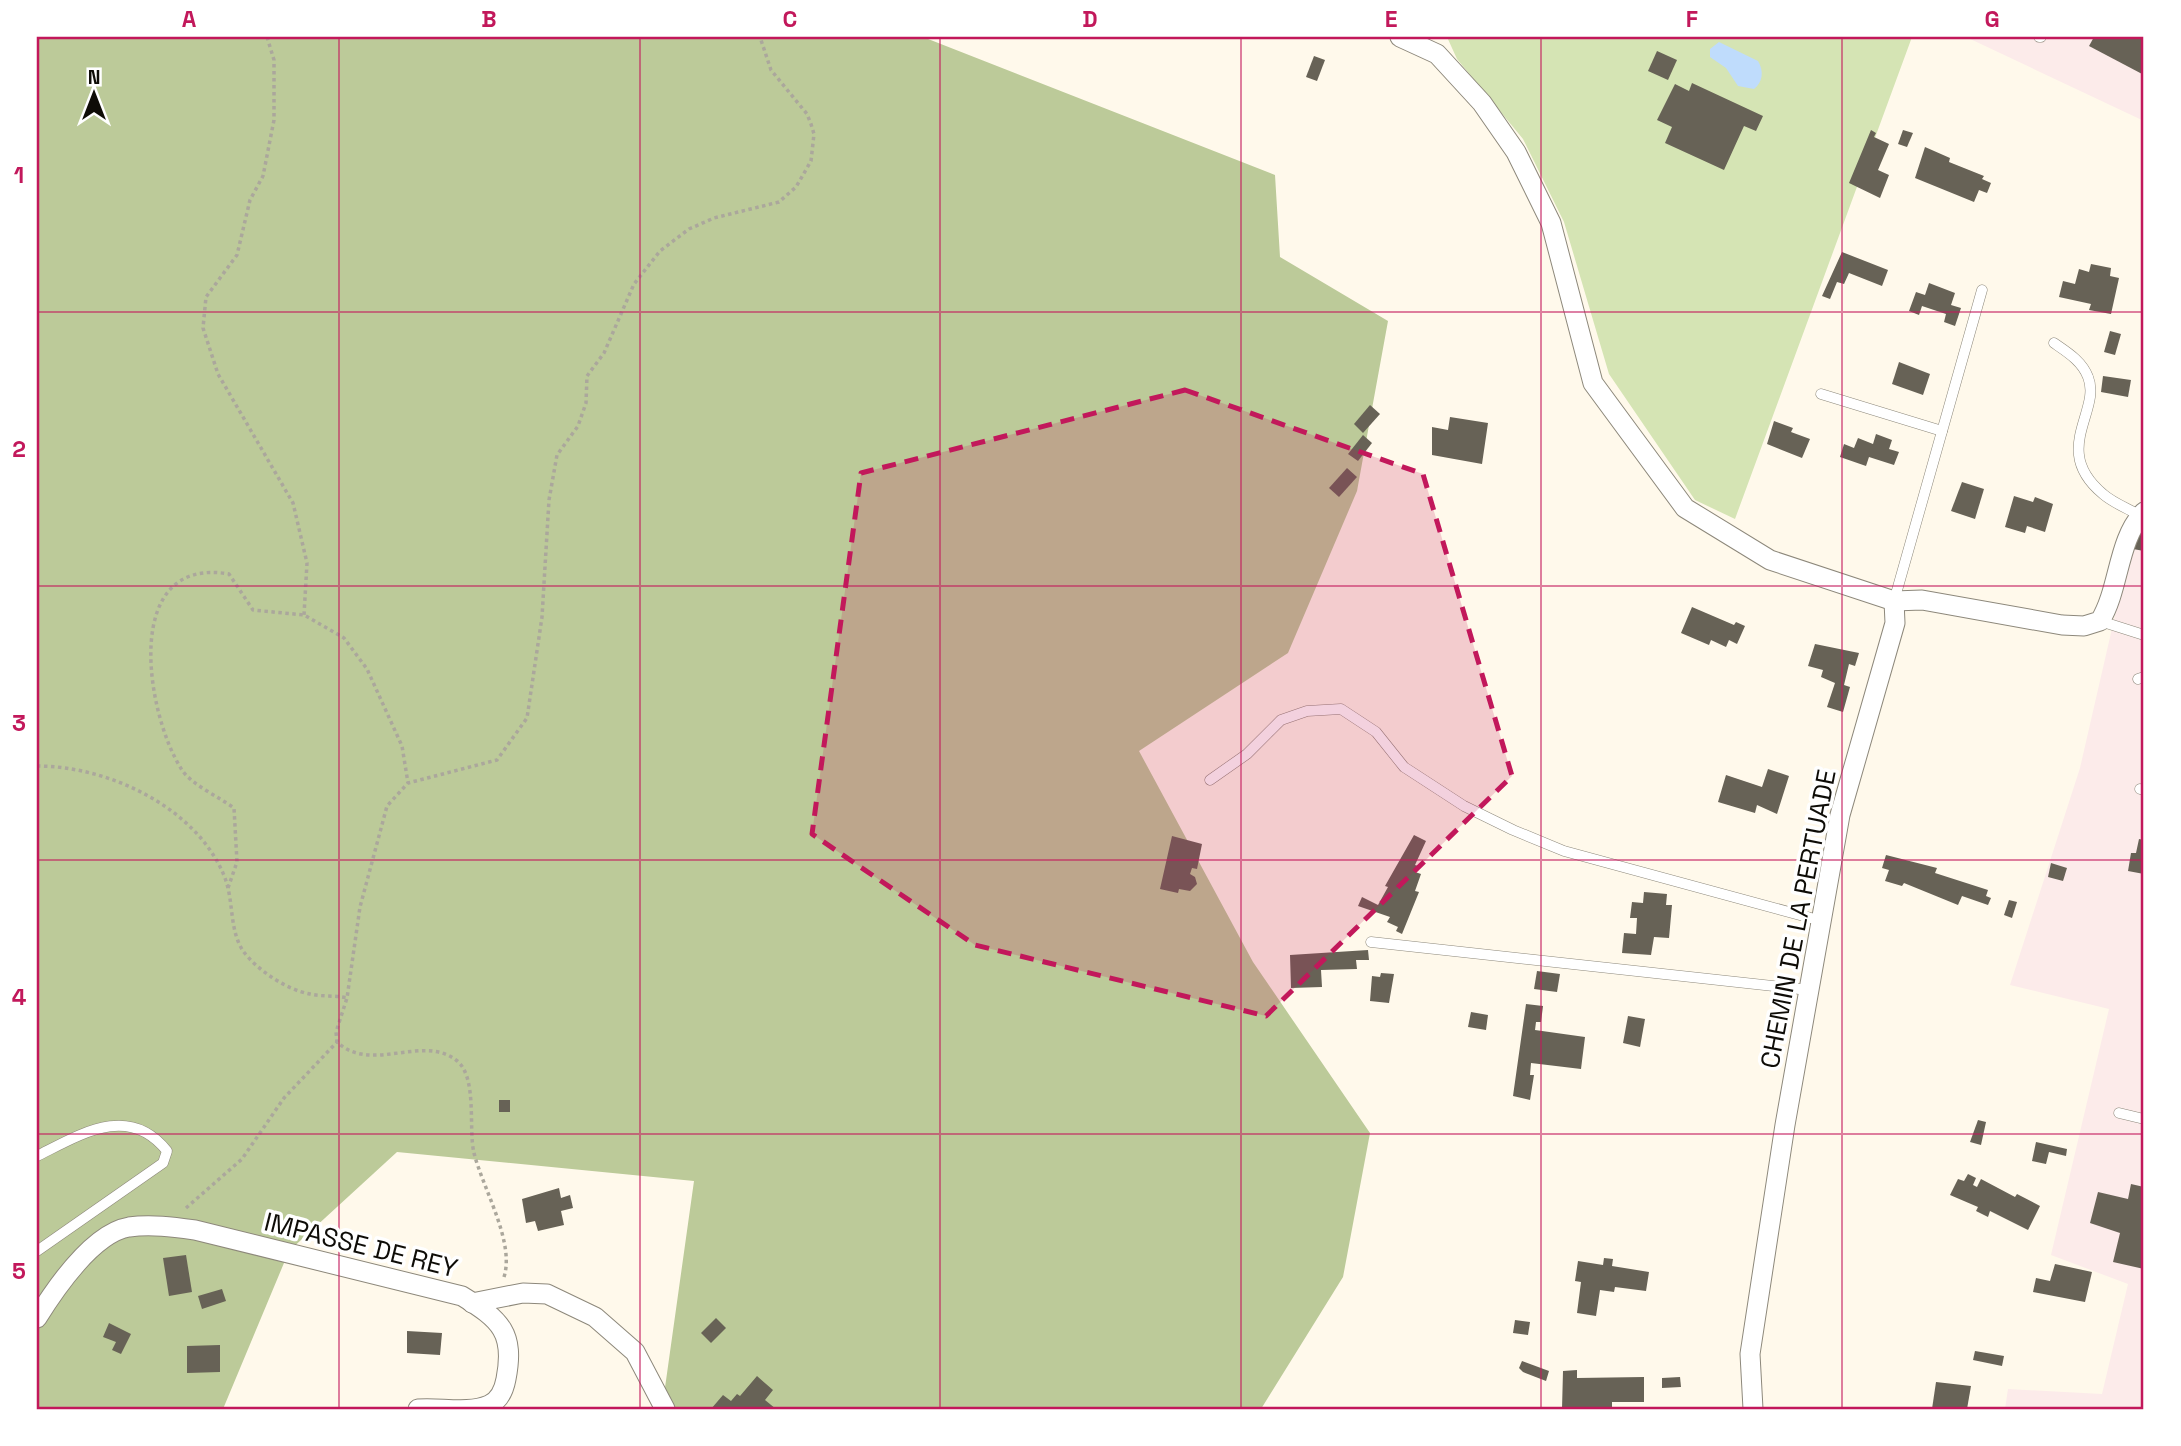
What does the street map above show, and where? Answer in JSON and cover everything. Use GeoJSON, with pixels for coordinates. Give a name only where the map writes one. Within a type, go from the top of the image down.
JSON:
{"type":"FeatureCollection","features":[{"type":"Feature","properties":{"kind":"street"},"geometry":{"type":"LineString","coordinates":[[1400,37],[1437,54],[1482,103],[1516,152],[1551,223],[1593,383],[1685,508],[1770,560],[1894,601],[1922,600],[2062,625],[2084,626],[2100,621],[2108,608],[2133,525],[2143,514]]}},
{"type":"Feature","properties":{"kind":"street","name":"CHEMIN DE LA PERTUADE"},"geometry":{"type":"LineString","coordinates":[[1753,1409],[1750,1354],[1809,990],[1840,816],[1895,623],[1894,601]]}},
{"type":"Feature","properties":{"kind":"street","name":"IMPASSE DE REY"},"geometry":{"type":"LineString","coordinates":[[37,1318],[84,1256],[107,1238],[128,1227],[166,1226],[195,1230],[462,1296],[472,1303],[508,1338],[511,1353],[503,1393],[491,1404],[478,1408],[418,1409]]}},
{"type":"Feature","properties":{"kind":"street"},"geometry":{"type":"LineString","coordinates":[[472,1303],[523,1293],[547,1294],[595,1317],[635,1352],[665,1409]]}},
{"type":"Feature","properties":{"kind":"lane"},"geometry":{"type":"LineString","coordinates":[[1894,601],[1982,290]]}},
{"type":"Feature","properties":{"kind":"lane"},"geometry":{"type":"LineString","coordinates":[[2054,343],[2070,354],[2088,377],[2091,387],[2078,436],[2081,460],[2102,494],[2143,514]]}},
{"type":"Feature","properties":{"kind":"lane"},"geometry":{"type":"LineString","coordinates":[[1821,394],[1942,431]]}},
{"type":"Feature","properties":{"kind":"lane"},"geometry":{"type":"LineString","coordinates":[[2100,621],[2144,635]]}},
{"type":"Feature","properties":{"kind":"lane"},"geometry":{"type":"LineString","coordinates":[[1210,780],[1247,754],[1281,720],[1307,711],[1340,709],[1376,732],[1404,767],[1464,806],[1513,830],[1564,851],[1822,921]]}},
{"type":"Feature","properties":{"kind":"lane"},"geometry":{"type":"LineString","coordinates":[[1371,942],[1809,990]]}},
{"type":"Feature","properties":{"kind":"lane"},"geometry":{"type":"LineString","coordinates":[[2119,1113],[2144,1119]]}},
{"type":"Feature","properties":{"kind":"lane"},"geometry":{"type":"LineString","coordinates":[[37,1156],[83,1133],[115,1123],[154,1134],[167,1151],[163,1163],[37,1251]]}},
{"type":"Feature","properties":{"kind":"path"},"geometry":{"type":"LineString","coordinates":[[267,37],[274,60],[274,120],[263,176],[250,200],[237,255],[206,297],[203,328],[218,374],[293,503],[307,563],[304,615]]}},
{"type":"Feature","properties":{"kind":"path"},"geometry":{"type":"LineString","coordinates":[[166,1226],[242,1158],[284,1098],[337,1042],[337,1032],[347,999],[360,907],[387,806],[408,783],[497,760],[527,718],[542,617],[549,500],[558,455],[578,426],[586,403],[587,376],[604,353],[634,284],[660,251],[689,229],[714,218],[779,202],[796,187],[811,161],[814,134],[807,114],[771,70],[760,37]]}},
{"type":"Feature","properties":{"kind":"path"},"geometry":{"type":"LineString","coordinates":[[228,888],[237,862],[234,808],[184,773],[165,736],[151,686],[152,621],[162,600],[187,576],[207,570],[229,574],[253,610],[304,615],[344,638],[367,669],[402,746],[408,783]]}},
{"type":"Feature","properties":{"kind":"path"},"geometry":{"type":"LineString","coordinates":[[37,766],[87,774],[158,800],[203,840],[228,888],[234,931],[243,951],[279,982],[299,992],[347,999]]}},
{"type":"Feature","properties":{"kind":"path"},"geometry":{"type":"LineString","coordinates":[[337,1042],[365,1055],[429,1051],[455,1058],[462,1066],[469,1085],[473,1152],[495,1212],[508,1264],[495,1298]]}},
{"type":"Feature","properties":{"kind":"highlighted area"},"geometry":{"type":"Polygon","coordinates":[[[1185,390],[1423,474],[1512,776],[1266,1016],[975,945],[812,834],[861,473],[1185,390]]]}},
{"type":"Feature","properties":{"kind":"shaded area"},"geometry":{"type":"Polygon","coordinates":[[[1966,37],[2144,37],[2144,121],[1966,37]]]}},
{"type":"Feature","properties":{"kind":"shaded area"},"geometry":{"type":"Polygon","coordinates":[[[2144,489],[2144,1409],[2005,1409],[2008,1389],[2102,1394],[2128,1284],[2051,1255],[2109,1009],[2010,985],[2080,768],[2144,489]]]}},
{"type":"Feature","properties":{"kind":"green space"},"geometry":{"type":"Polygon","coordinates":[[[37,37],[923,37],[1275,175],[1280,257],[1388,321],[1357,491],[1288,653],[1139,751],[1253,962],[1370,1133],[1343,1277],[1261,1409],[662,1409],[694,1181],[397,1152],[289,1251],[223,1409],[37,1409],[37,37]]]}},
{"type":"Feature","properties":{"kind":"green space"},"geometry":{"type":"Polygon","coordinates":[[[1447,37],[1912,37],[1735,519],[1695,500],[1609,374],[1564,222],[1523,139],[1457,59],[1447,37]]]}},
{"type":"Feature","properties":{"kind":"water"},"geometry":{"type":"Polygon","coordinates":[[[1719,42],[1758,61],[1762,76],[1754,89],[1738,86],[1726,68],[1710,57],[1710,49],[1719,42]]]}},
{"type":"Feature","properties":{"kind":"building"},"geometry":{"type":"Polygon","coordinates":[[[2094,37],[2144,37],[2144,75],[2089,46],[2094,37]]]}},
{"type":"Feature","properties":{"kind":"building"},"geometry":{"type":"Polygon","coordinates":[[[1657,51],[1677,60],[1668,80],[1648,71],[1657,51]]]}},
{"type":"Feature","properties":{"kind":"building"},"geometry":{"type":"Polygon","coordinates":[[[1314,56],[1325,60],[1317,81],[1306,77],[1314,56]]]}},
{"type":"Feature","properties":{"kind":"building"},"geometry":{"type":"Polygon","coordinates":[[[1692,83],[1763,116],[1756,131],[1744,126],[1724,170],[1665,143],[1672,127],[1657,120],[1675,84],[1689,91],[1692,83]]]}},
{"type":"Feature","properties":{"kind":"building"},"geometry":{"type":"Polygon","coordinates":[[[1871,130],[1876,133],[1874,137],[1889,144],[1878,170],[1889,175],[1880,198],[1849,183],[1871,130]]]}},
{"type":"Feature","properties":{"kind":"building"},"geometry":{"type":"Polygon","coordinates":[[[1903,130],[1913,133],[1907,147],[1898,144],[1903,130]]]}},
{"type":"Feature","properties":{"kind":"building"},"geometry":{"type":"Polygon","coordinates":[[[1925,147],[1950,158],[1949,162],[1984,176],[1982,179],[1991,183],[1987,193],[1979,190],[1974,202],[1915,178],[1925,147]]]}},
{"type":"Feature","properties":{"kind":"building"},"geometry":{"type":"Polygon","coordinates":[[[1842,252],[1888,270],[1882,286],[1849,273],[1844,284],[1837,282],[1830,299],[1822,296],[1842,252]]]}},
{"type":"Feature","properties":{"kind":"building"},"geometry":{"type":"Polygon","coordinates":[[[2091,264],[2111,268],[2110,276],[2119,278],[2111,314],[2089,310],[2091,304],[2059,297],[2063,281],[2075,284],[2079,269],[2089,272],[2091,264]]]}},
{"type":"Feature","properties":{"kind":"building"},"geometry":{"type":"Polygon","coordinates":[[[1929,283],[1955,293],[1951,305],[1961,308],[1955,326],[1944,322],[1946,314],[1922,306],[1919,315],[1909,311],[1916,292],[1925,295],[1929,283]]]}},
{"type":"Feature","properties":{"kind":"building"},"geometry":{"type":"Polygon","coordinates":[[[2110,331],[2121,334],[2115,355],[2104,352],[2110,331]]]}},
{"type":"Feature","properties":{"kind":"building"},"geometry":{"type":"Polygon","coordinates":[[[1899,362],[1930,374],[1923,395],[1892,384],[1899,362]]]}},
{"type":"Feature","properties":{"kind":"building"},"geometry":{"type":"Polygon","coordinates":[[[2103,376],[2131,380],[2128,397],[2101,392],[2103,376]]]}},
{"type":"Feature","properties":{"kind":"building"},"geometry":{"type":"Polygon","coordinates":[[[1370,405],[1380,414],[1363,433],[1354,424],[1370,405]]]}},
{"type":"Feature","properties":{"kind":"building"},"geometry":{"type":"Polygon","coordinates":[[[1450,417],[1488,423],[1482,464],[1432,455],[1432,427],[1448,430],[1450,417]]]}},
{"type":"Feature","properties":{"kind":"building"},"geometry":{"type":"Polygon","coordinates":[[[1774,421],[1793,428],[1791,432],[1810,439],[1802,458],[1767,444],[1774,421]]]}},
{"type":"Feature","properties":{"kind":"building"},"geometry":{"type":"Polygon","coordinates":[[[1876,434],[1892,440],[1889,449],[1899,452],[1894,465],[1869,457],[1866,466],[1840,457],[1844,444],[1854,448],[1858,438],[1873,444],[1876,434]]]}},
{"type":"Feature","properties":{"kind":"building"},"geometry":{"type":"Polygon","coordinates":[[[1363,435],[1372,443],[1358,461],[1348,454],[1363,435]]]}},
{"type":"Feature","properties":{"kind":"building"},"geometry":{"type":"Polygon","coordinates":[[[1347,468],[1357,477],[1339,497],[1329,488],[1347,468]]]}},
{"type":"Feature","properties":{"kind":"building"},"geometry":{"type":"Polygon","coordinates":[[[1962,482],[1984,489],[1975,519],[1951,511],[1962,482]]]}},
{"type":"Feature","properties":{"kind":"building"},"geometry":{"type":"Polygon","coordinates":[[[2014,496],[2033,502],[2035,497],[2053,504],[2045,532],[2027,526],[2025,533],[2005,527],[2014,496]]]}},
{"type":"Feature","properties":{"kind":"building"},"geometry":{"type":"Polygon","coordinates":[[[2144,522],[2144,551],[2133,549],[2144,522]]]}},
{"type":"Feature","properties":{"kind":"building"},"geometry":{"type":"Polygon","coordinates":[[[1692,607],[1734,625],[1736,622],[1745,626],[1737,644],[1729,640],[1726,647],[1711,640],[1709,645],[1681,633],[1692,607]]]}},
{"type":"Feature","properties":{"kind":"building"},"geometry":{"type":"Polygon","coordinates":[[[1815,644],[1859,653],[1855,666],[1849,664],[1844,685],[1850,687],[1843,712],[1827,707],[1835,683],[1821,677],[1823,670],[1808,666],[1815,644]]]}},
{"type":"Feature","properties":{"kind":"building"},"geometry":{"type":"Polygon","coordinates":[[[1768,769],[1789,776],[1777,814],[1757,805],[1755,813],[1718,802],[1726,775],[1762,787],[1768,769]]]}},
{"type":"Feature","properties":{"kind":"building"},"geometry":{"type":"Polygon","coordinates":[[[1414,835],[1426,841],[1415,865],[1418,866],[1415,872],[1421,874],[1415,891],[1419,892],[1402,934],[1396,931],[1398,927],[1387,922],[1390,917],[1358,906],[1362,897],[1378,905],[1388,887],[1385,886],[1414,835]]]}},
{"type":"Feature","properties":{"kind":"building"},"geometry":{"type":"Polygon","coordinates":[[[1172,836],[1202,844],[1197,869],[1192,868],[1190,874],[1195,877],[1197,884],[1190,891],[1179,889],[1178,893],[1160,889],[1172,836]]]}},
{"type":"Feature","properties":{"kind":"building"},"geometry":{"type":"Polygon","coordinates":[[[2139,839],[2144,840],[2144,874],[2128,871],[2131,853],[2136,853],[2139,839]]]}},
{"type":"Feature","properties":{"kind":"building"},"geometry":{"type":"Polygon","coordinates":[[[1886,855],[1937,868],[1935,873],[1988,890],[1986,896],[1991,898],[1988,905],[1962,896],[1958,905],[1904,883],[1902,886],[1885,881],[1889,870],[1882,868],[1886,855]]]}},
{"type":"Feature","properties":{"kind":"building"},"geometry":{"type":"Polygon","coordinates":[[[2051,863],[2067,868],[2063,881],[2048,877],[2051,863]]]}},
{"type":"Feature","properties":{"kind":"building"},"geometry":{"type":"Polygon","coordinates":[[[1644,892],[1667,894],[1666,905],[1672,905],[1669,938],[1654,937],[1651,955],[1622,953],[1624,933],[1636,934],[1637,918],[1630,918],[1632,902],[1643,903],[1644,892]]]}},
{"type":"Feature","properties":{"kind":"building"},"geometry":{"type":"Polygon","coordinates":[[[2009,900],[2017,902],[2012,918],[2004,915],[2009,900]]]}},
{"type":"Feature","properties":{"kind":"building"},"geometry":{"type":"Polygon","coordinates":[[[1368,950],[1369,960],[1356,960],[1357,969],[1321,970],[1322,987],[1291,988],[1290,955],[1368,950]]]}},
{"type":"Feature","properties":{"kind":"building"},"geometry":{"type":"Polygon","coordinates":[[[1537,971],[1560,974],[1557,992],[1534,989],[1537,971]]]}},
{"type":"Feature","properties":{"kind":"building"},"geometry":{"type":"Polygon","coordinates":[[[1381,973],[1394,974],[1389,1003],[1370,1001],[1372,976],[1380,977],[1381,973]]]}},
{"type":"Feature","properties":{"kind":"building"},"geometry":{"type":"Polygon","coordinates":[[[1526,1004],[1543,1006],[1541,1022],[1536,1022],[1535,1030],[1585,1037],[1581,1069],[1531,1063],[1530,1075],[1534,1075],[1530,1100],[1513,1096],[1526,1004]]]}},
{"type":"Feature","properties":{"kind":"building"},"geometry":{"type":"Polygon","coordinates":[[[1471,1012],[1488,1015],[1486,1030],[1468,1027],[1471,1012]]]}},
{"type":"Feature","properties":{"kind":"building"},"geometry":{"type":"Polygon","coordinates":[[[1628,1016],[1645,1019],[1640,1047],[1623,1043],[1628,1016]]]}},
{"type":"Feature","properties":{"kind":"building"},"geometry":{"type":"Polygon","coordinates":[[[499,1100],[510,1100],[510,1112],[499,1112],[499,1100]]]}},
{"type":"Feature","properties":{"kind":"building"},"geometry":{"type":"Polygon","coordinates":[[[1978,1120],[1986,1122],[1981,1145],[1970,1142],[1978,1120]]]}},
{"type":"Feature","properties":{"kind":"building"},"geometry":{"type":"Polygon","coordinates":[[[2036,1142],[2067,1149],[2066,1156],[2049,1152],[2046,1164],[2032,1161],[2036,1142]]]}},
{"type":"Feature","properties":{"kind":"building"},"geometry":{"type":"Polygon","coordinates":[[[1968,1174],[1976,1178],[1973,1185],[1977,1187],[1981,1179],[2015,1197],[2017,1194],[2040,1206],[2028,1230],[1990,1211],[1988,1217],[1976,1211],[1978,1207],[1950,1195],[1958,1179],[1964,1181],[1968,1174]]]}},
{"type":"Feature","properties":{"kind":"building"},"geometry":{"type":"Polygon","coordinates":[[[2131,1184],[2144,1187],[2144,1269],[2113,1262],[2120,1233],[2090,1223],[2098,1192],[2128,1199],[2131,1184]]]}},
{"type":"Feature","properties":{"kind":"building"},"geometry":{"type":"Polygon","coordinates":[[[559,1188],[561,1198],[570,1195],[573,1208],[561,1211],[564,1225],[538,1231],[535,1221],[526,1223],[522,1199],[559,1188]]]}},
{"type":"Feature","properties":{"kind":"building"},"geometry":{"type":"Polygon","coordinates":[[[186,1255],[192,1292],[169,1296],[163,1258],[186,1255]]]}},
{"type":"Feature","properties":{"kind":"building"},"geometry":{"type":"Polygon","coordinates":[[[1604,1258],[1613,1259],[1612,1266],[1649,1272],[1646,1291],[1615,1287],[1614,1292],[1600,1290],[1596,1316],[1577,1313],[1581,1282],[1575,1281],[1578,1261],[1603,1265],[1604,1258]]]}},
{"type":"Feature","properties":{"kind":"building"},"geometry":{"type":"Polygon","coordinates":[[[2055,1264],[2092,1272],[2085,1302],[2033,1292],[2036,1278],[2050,1281],[2055,1264]]]}},
{"type":"Feature","properties":{"kind":"building"},"geometry":{"type":"Polygon","coordinates":[[[222,1289],[226,1301],[202,1309],[198,1296],[222,1289]]]}},
{"type":"Feature","properties":{"kind":"building"},"geometry":{"type":"Polygon","coordinates":[[[716,1318],[726,1328],[711,1343],[701,1333],[716,1318]]]}},
{"type":"Feature","properties":{"kind":"building"},"geometry":{"type":"Polygon","coordinates":[[[1515,1320],[1530,1322],[1528,1335],[1513,1333],[1515,1320]]]}},
{"type":"Feature","properties":{"kind":"building"},"geometry":{"type":"Polygon","coordinates":[[[109,1323],[131,1334],[121,1354],[112,1350],[116,1342],[103,1337],[109,1323]]]}},
{"type":"Feature","properties":{"kind":"building"},"geometry":{"type":"Polygon","coordinates":[[[407,1331],[442,1333],[440,1355],[407,1353],[407,1331]]]}},
{"type":"Feature","properties":{"kind":"building"},"geometry":{"type":"Polygon","coordinates":[[[220,1345],[220,1372],[187,1373],[187,1346],[220,1345]]]}},
{"type":"Feature","properties":{"kind":"building"},"geometry":{"type":"Polygon","coordinates":[[[1975,1351],[2004,1356],[2002,1366],[1973,1360],[1975,1351]]]}},
{"type":"Feature","properties":{"kind":"building"},"geometry":{"type":"Polygon","coordinates":[[[1522,1361],[1549,1371],[1546,1381],[1523,1372],[1519,1368],[1522,1361]]]}},
{"type":"Feature","properties":{"kind":"building"},"geometry":{"type":"Polygon","coordinates":[[[1577,1370],[1577,1378],[1644,1377],[1644,1402],[1612,1402],[1612,1409],[1562,1409],[1563,1371],[1577,1370]]]}},
{"type":"Feature","properties":{"kind":"building"},"geometry":{"type":"Polygon","coordinates":[[[757,1376],[773,1390],[765,1400],[776,1409],[711,1409],[723,1395],[731,1401],[737,1394],[740,1396],[757,1376]]]}},
{"type":"Feature","properties":{"kind":"building"},"geometry":{"type":"Polygon","coordinates":[[[1680,1377],[1681,1387],[1662,1388],[1662,1378],[1680,1377]]]}},
{"type":"Feature","properties":{"kind":"building"},"geometry":{"type":"Polygon","coordinates":[[[1936,1382],[1971,1386],[1967,1409],[1932,1409],[1936,1382]]]}}]}
